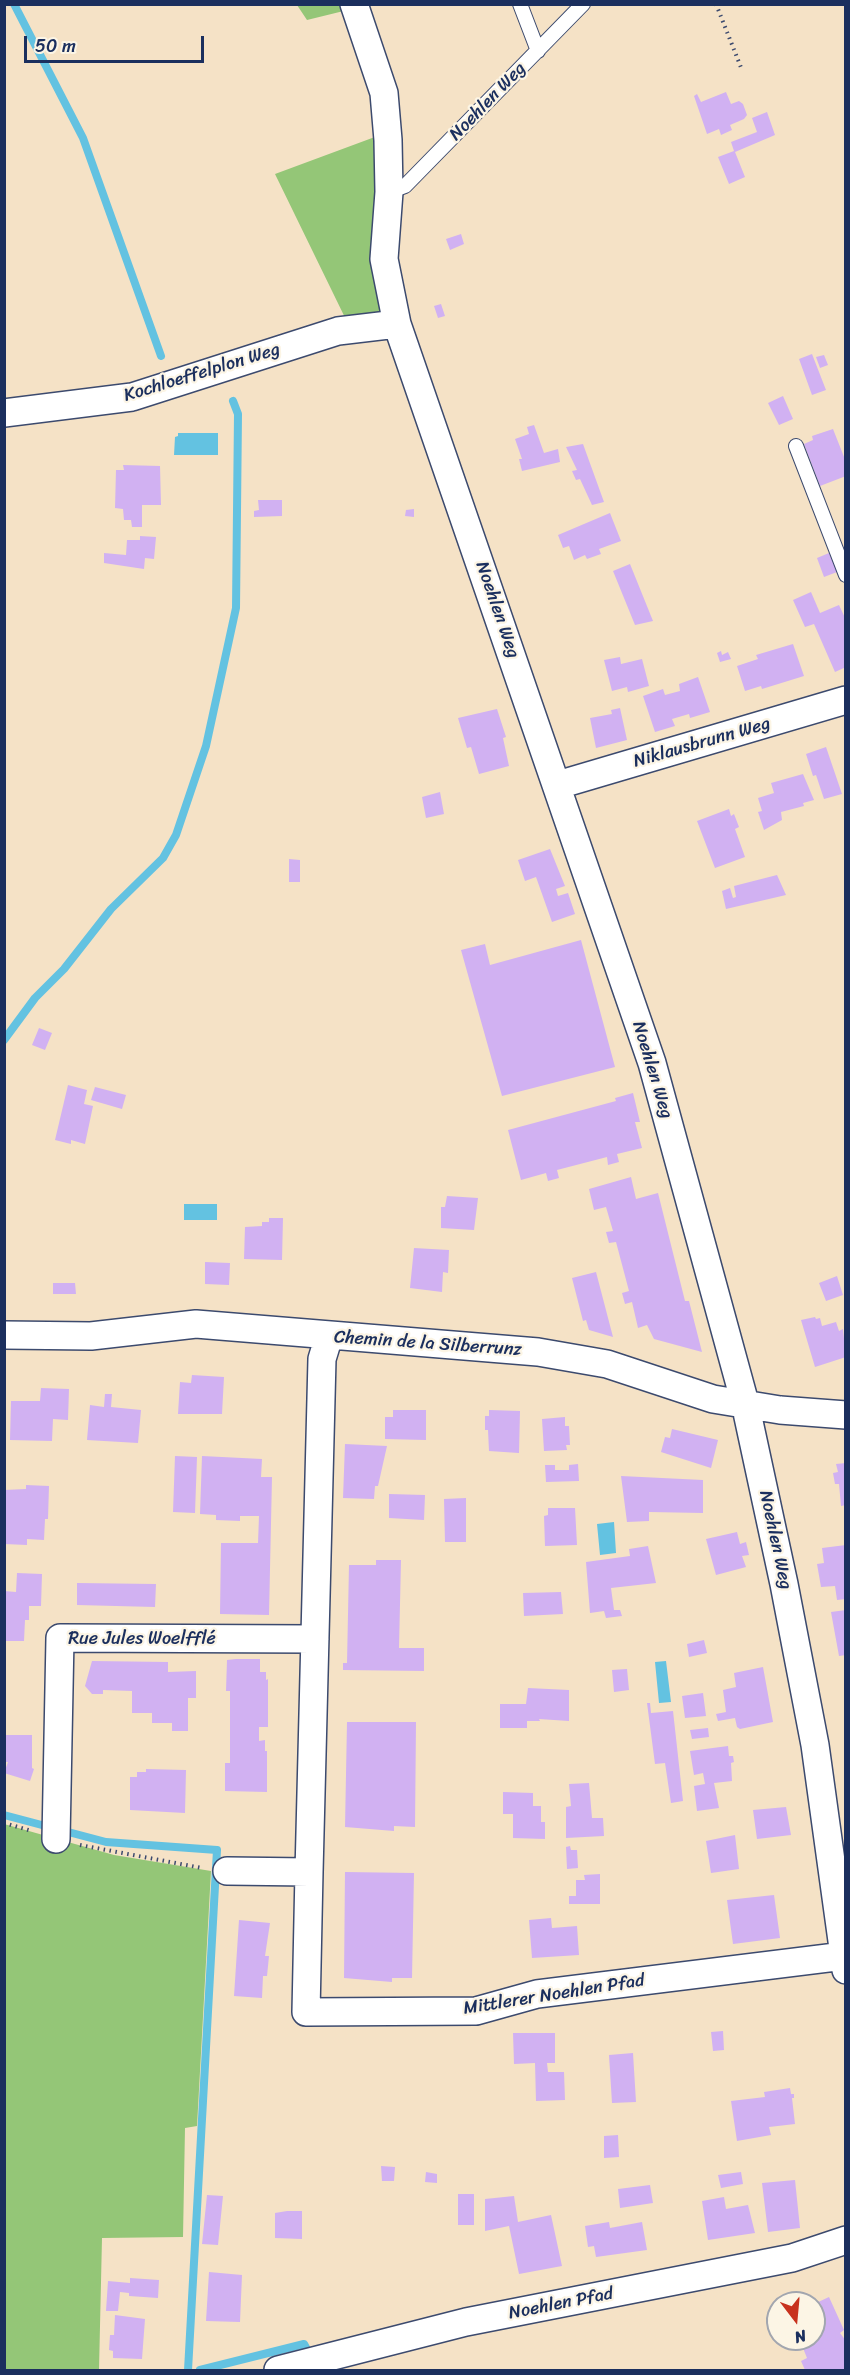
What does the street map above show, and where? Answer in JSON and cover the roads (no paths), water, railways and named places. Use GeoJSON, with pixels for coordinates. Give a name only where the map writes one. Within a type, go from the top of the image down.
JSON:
{"type":"FeatureCollection","features":[{"type":"Feature","properties":{"kind":"street","name":"Noehlen Weg"},"geometry":{"type":"LineString","coordinates":[[354,4],[384,93],[388,192],[384,259],[397,324],[558,785],[652,1063],[745,1403],[784,1584],[815,1745],[845,1963]]}},
{"type":"Feature","properties":{"kind":"street","name":"Kochloeffelplon Weg"},"geometry":{"type":"LineString","coordinates":[[4,413],[132,397],[338,331],[397,324]]}},
{"type":"Feature","properties":{"kind":"street","name":"Niklausbrunn Weg"},"geometry":{"type":"LineString","coordinates":[[558,785],[846,700]]}},
{"type":"Feature","properties":{"kind":"street","name":"Chemin de la Silberrunz"},"geometry":{"type":"LineString","coordinates":[[4,1335],[91,1336],[196,1324],[538,1352],[607,1364],[713,1399],[780,1410],[846,1415]]}},
{"type":"Feature","properties":{"kind":"street"},"geometry":{"type":"LineString","coordinates":[[216,1870],[309,1872],[322,1359],[329,1336]]}},
{"type":"Feature","properties":{"kind":"street","name":"Rue Jules Woelfflé"},"geometry":{"type":"LineString","coordinates":[[56,1839],[60,1638],[315,1639]]}},
{"type":"Feature","properties":{"kind":"street","name":"Mittlerer Noehlen Pfad"},"geometry":{"type":"LineString","coordinates":[[309,1872],[306,2012],[476,2011],[537,1994],[845,1963]]}},
{"type":"Feature","properties":{"kind":"street","name":"Noehlen Pfad"},"geometry":{"type":"LineString","coordinates":[[278,2370],[466,2322],[792,2258],[846,2240]]}},
{"type":"Feature","properties":{"kind":"lane"},"geometry":{"type":"LineString","coordinates":[[520,4],[538,51]]}},
{"type":"Feature","properties":{"kind":"lane","name":"Noehlen Weg"},"geometry":{"type":"LineString","coordinates":[[388,192],[405,186],[583,4]]}},
{"type":"Feature","properties":{"kind":"lane"},"geometry":{"type":"LineString","coordinates":[[796,446],[846,575]]}},
{"type":"Feature","properties":{"kind":"water"},"geometry":{"type":"Polygon","coordinates":[[[178,433],[218,433],[218,455],[174,455],[175,437],[178,433]]]}},
{"type":"Feature","properties":{"kind":"water"},"geometry":{"type":"Polygon","coordinates":[[[184,1204],[217,1204],[217,1220],[184,1220],[184,1204]]]}},
{"type":"Feature","properties":{"kind":"water"},"geometry":{"type":"Polygon","coordinates":[[[614,1522],[616,1553],[600,1555],[597,1524],[614,1522]]]}},
{"type":"Feature","properties":{"kind":"water"},"geometry":{"type":"Polygon","coordinates":[[[666,1661],[671,1702],[659,1703],[655,1662],[666,1661]]]}},
{"type":"Feature","properties":{"kind":"waterway"},"geometry":{"type":"LineString","coordinates":[[14,4],[83,138],[161,356]]}},
{"type":"Feature","properties":{"kind":"waterway"},"geometry":{"type":"LineString","coordinates":[[4,1040],[35,998],[64,969],[111,909],[163,858],[176,835],[206,746],[236,608],[238,414],[233,401]]}},
{"type":"Feature","properties":{"kind":"waterway"},"geometry":{"type":"LineString","coordinates":[[4,1815],[106,1842],[217,1850],[188,2370]]}},
{"type":"Feature","properties":{"kind":"waterway"},"geometry":{"type":"LineString","coordinates":[[200,2370],[304,2344],[311,2357]]}}]}
